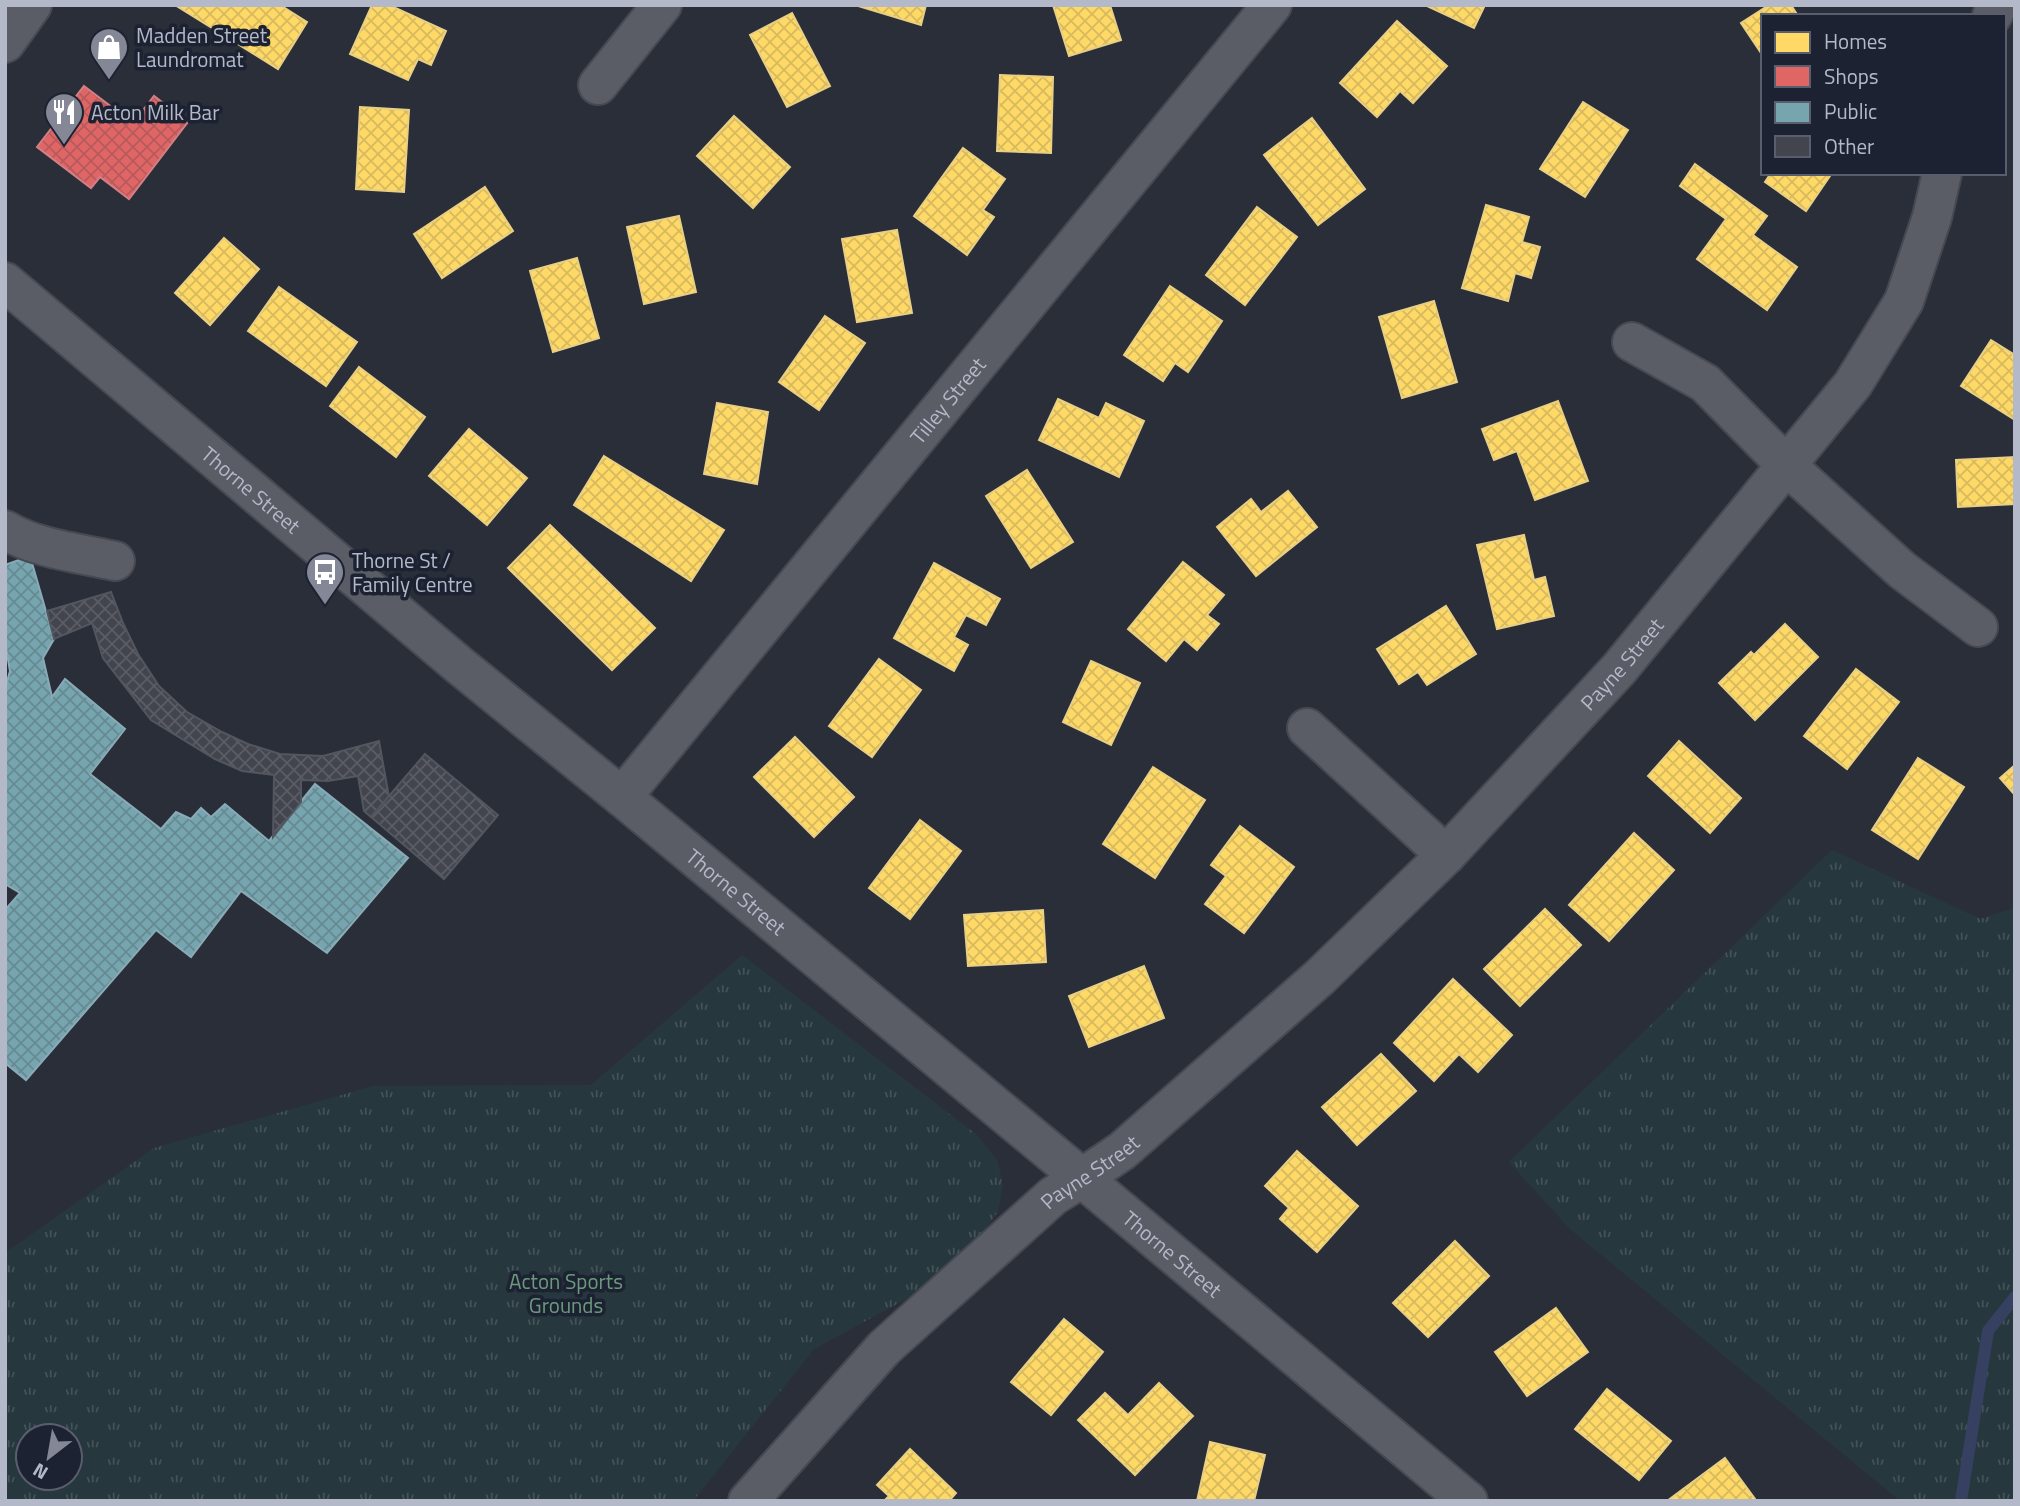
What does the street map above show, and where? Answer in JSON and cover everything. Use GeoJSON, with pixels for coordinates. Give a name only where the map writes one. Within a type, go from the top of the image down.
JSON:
{"type":"FeatureCollection","features":[{"type":"Feature","properties":{"kind":"street"},"geometry":{"type":"LineString","coordinates":[[5,43],[33,5]]}},
{"type":"Feature","properties":{"kind":"street"},"geometry":{"type":"LineString","coordinates":[[598,85],[662,5]]}},
{"type":"Feature","properties":{"kind":"street","name":"Tilley Street"},"geometry":{"type":"LineString","coordinates":[[622,797],[1264,8]]}},
{"type":"Feature","properties":{"kind":"street","name":"Payne Street"},"geometry":{"type":"LineString","coordinates":[[748,1501],[884,1348],[1053,1196],[1122,1151],[1320,976],[1446,855],[1619,669],[1853,384],[1904,301],[1942,175]]}},
{"type":"Feature","properties":{"kind":"street","name":"Thorne Street"},"geometry":{"type":"LineString","coordinates":[[5,282],[449,656],[1082,1178],[1468,1501]]}},
{"type":"Feature","properties":{"kind":"street"},"geometry":{"type":"LineString","coordinates":[[1632,342],[1705,383],[1787,466],[1902,570],[1978,627]]}},
{"type":"Feature","properties":{"kind":"street"},"geometry":{"type":"LineString","coordinates":[[5,530],[49,547],[115,561]]}},
{"type":"Feature","properties":{"kind":"street"},"geometry":{"type":"LineString","coordinates":[[1307,728],[1446,855]]}},
{"type":"Feature","properties":{"kind":"green space"},"geometry":{"type":"Polygon","coordinates":[[[1832,850],[1980,919],[2015,908],[2015,1501],[1897,1501],[1898,1499],[1570,1229],[1509,1162],[1832,850]]]}},
{"type":"Feature","properties":{"kind":"green space","name":"Acton Sports Grounds"},"geometry":{"type":"Polygon","coordinates":[[[742,955],[977,1135],[997,1160],[1003,1184],[998,1211],[988,1226],[919,1292],[814,1349],[693,1501],[5,1501],[5,1253],[154,1148],[373,1086],[591,1085],[742,955]]]}},
{"type":"Feature","properties":{"kind":"building: Homes"},"geometry":{"type":"Polygon","coordinates":[[[175,5],[280,5],[307,22],[278,69],[175,5]]]}},
{"type":"Feature","properties":{"kind":"building: Homes"},"geometry":{"type":"Polygon","coordinates":[[[372,5],[389,5],[446,31],[431,65],[418,59],[408,80],[350,54],[372,5]]]}},
{"type":"Feature","properties":{"kind":"building: Homes"},"geometry":{"type":"Polygon","coordinates":[[[855,5],[926,5],[921,25],[855,5]]]}},
{"type":"Feature","properties":{"kind":"building: Homes"},"geometry":{"type":"Polygon","coordinates":[[[1053,5],[1110,5],[1121,40],[1069,56],[1053,5]]]}},
{"type":"Feature","properties":{"kind":"building: Homes"},"geometry":{"type":"Polygon","coordinates":[[[1425,5],[1485,5],[1474,28],[1425,5]]]}},
{"type":"Feature","properties":{"kind":"building: Homes"},"geometry":{"type":"Polygon","coordinates":[[[1769,5],[1791,5],[1797,14],[1761,14],[1761,53],[1741,23],[1769,5]]]}},
{"type":"Feature","properties":{"kind":"building: Homes"},"geometry":{"type":"Polygon","coordinates":[[[792,13],[830,86],[787,107],[750,35],[792,13]]]}},
{"type":"Feature","properties":{"kind":"building: Homes"},"geometry":{"type":"Polygon","coordinates":[[[1397,21],[1447,66],[1413,103],[1400,91],[1377,117],[1340,83],[1397,21]]]}},
{"type":"Feature","properties":{"kind":"building: Homes"},"geometry":{"type":"Polygon","coordinates":[[[1000,75],[1053,77],[1051,153],[997,151],[1000,75]]]}},
{"type":"Feature","properties":{"kind":"building: Homes"},"geometry":{"type":"Polygon","coordinates":[[[1583,102],[1628,130],[1585,197],[1540,169],[1583,102]]]}},
{"type":"Feature","properties":{"kind":"building: Homes"},"geometry":{"type":"Polygon","coordinates":[[[360,107],[409,110],[404,192],[356,189],[360,107]]]}},
{"type":"Feature","properties":{"kind":"building: Homes"},"geometry":{"type":"Polygon","coordinates":[[[734,116],[790,167],[753,208],[697,156],[734,116]]]}},
{"type":"Feature","properties":{"kind":"building: Homes"},"geometry":{"type":"Polygon","coordinates":[[[1312,118],[1365,189],[1318,225],[1264,155],[1312,118]]]}},
{"type":"Feature","properties":{"kind":"building: Homes"},"geometry":{"type":"Polygon","coordinates":[[[963,148],[1005,179],[983,210],[994,217],[967,255],[914,216],[963,148]]]}},
{"type":"Feature","properties":{"kind":"building: Homes"},"geometry":{"type":"Polygon","coordinates":[[[1695,164],[1767,216],[1753,235],[1797,267],[1767,310],[1697,259],[1726,219],[1680,186],[1695,164]]]}},
{"type":"Feature","properties":{"kind":"building: Homes"},"geometry":{"type":"Polygon","coordinates":[[[1770,175],[1831,175],[1806,211],[1765,182],[1770,175]]]}},
{"type":"Feature","properties":{"kind":"building: Homes"},"geometry":{"type":"Polygon","coordinates":[[[485,187],[513,231],[442,278],[414,234],[485,187]]]}},
{"type":"Feature","properties":{"kind":"building: Homes"},"geometry":{"type":"Polygon","coordinates":[[[1486,205],[1529,217],[1522,242],[1540,247],[1531,278],[1515,273],[1508,301],[1462,288],[1486,205]]]}},
{"type":"Feature","properties":{"kind":"building: Homes"},"geometry":{"type":"Polygon","coordinates":[[[1257,207],[1297,237],[1245,305],[1206,275],[1257,207]]]}},
{"type":"Feature","properties":{"kind":"building: Homes"},"geometry":{"type":"Polygon","coordinates":[[[679,216],[696,292],[644,304],[627,227],[679,216]]]}},
{"type":"Feature","properties":{"kind":"building: Homes"},"geometry":{"type":"Polygon","coordinates":[[[897,230],[912,313],[857,322],[842,239],[897,230]]]}},
{"type":"Feature","properties":{"kind":"building: Homes"},"geometry":{"type":"Polygon","coordinates":[[[224,238],[259,269],[210,325],[175,293],[224,238]]]}},
{"type":"Feature","properties":{"kind":"building: Homes"},"geometry":{"type":"Polygon","coordinates":[[[577,258],[599,338],[553,352],[530,271],[577,258]]]}},
{"type":"Feature","properties":{"kind":"building: Homes"},"geometry":{"type":"Polygon","coordinates":[[[1170,286],[1222,321],[1188,372],[1175,363],[1163,381],[1124,355],[1170,286]]]}},
{"type":"Feature","properties":{"kind":"building: Homes"},"geometry":{"type":"Polygon","coordinates":[[[279,287],[357,342],[326,386],[248,331],[279,287]]]}},
{"type":"Feature","properties":{"kind":"building: Homes"},"geometry":{"type":"Polygon","coordinates":[[[1434,301],[1457,382],[1402,398],[1379,317],[1434,301]]]}},
{"type":"Feature","properties":{"kind":"building: Homes"},"geometry":{"type":"Polygon","coordinates":[[[825,316],[865,343],[819,410],[779,382],[825,316]]]}},
{"type":"Feature","properties":{"kind":"building: Homes"},"geometry":{"type":"Polygon","coordinates":[[[1991,340],[2015,355],[2015,420],[1961,386],[1991,340]]]}},
{"type":"Feature","properties":{"kind":"building: Homes"},"geometry":{"type":"Polygon","coordinates":[[[359,367],[425,417],[396,457],[330,406],[359,367]]]}},
{"type":"Feature","properties":{"kind":"building: Homes"},"geometry":{"type":"Polygon","coordinates":[[[1058,399],[1099,418],[1106,403],[1144,421],[1119,477],[1039,440],[1058,399]]]}},
{"type":"Feature","properties":{"kind":"building: Homes"},"geometry":{"type":"Polygon","coordinates":[[[1558,401],[1588,481],[1535,500],[1517,451],[1494,460],[1482,429],[1558,401]]]}},
{"type":"Feature","properties":{"kind":"building: Homes"},"geometry":{"type":"Polygon","coordinates":[[[717,403],[768,412],[757,484],[704,474],[717,403]]]}},
{"type":"Feature","properties":{"kind":"building: Homes"},"geometry":{"type":"Polygon","coordinates":[[[469,429],[527,478],[487,525],[429,476],[469,429]]]}},
{"type":"Feature","properties":{"kind":"building: Homes"},"geometry":{"type":"Polygon","coordinates":[[[604,456],[724,530],[691,581],[574,505],[604,456]]]}},
{"type":"Feature","properties":{"kind":"building: Homes"},"geometry":{"type":"Polygon","coordinates":[[[2015,457],[2015,504],[1958,507],[1956,460],[2015,457]]]}},
{"type":"Feature","properties":{"kind":"building: Homes"},"geometry":{"type":"Polygon","coordinates":[[[1027,470],[1073,542],[1031,568],[986,496],[1027,470]]]}},
{"type":"Feature","properties":{"kind":"building: Homes"},"geometry":{"type":"Polygon","coordinates":[[[1288,491],[1317,527],[1256,576],[1217,527],[1251,499],[1261,512],[1288,491]]]}},
{"type":"Feature","properties":{"kind":"building: Homes"},"geometry":{"type":"Polygon","coordinates":[[[550,525],[655,628],[612,670],[508,568],[550,525]]]}},
{"type":"Feature","properties":{"kind":"building: Homes"},"geometry":{"type":"Polygon","coordinates":[[[1524,535],[1534,580],[1545,577],[1554,616],[1497,629],[1477,545],[1524,535]]]}},
{"type":"Feature","properties":{"kind":"building: Homes"},"geometry":{"type":"Polygon","coordinates":[[[1183,562],[1224,595],[1207,615],[1219,624],[1197,650],[1184,639],[1166,661],[1128,629],[1183,562]]]}},
{"type":"Feature","properties":{"kind":"building: Homes"},"geometry":{"type":"Polygon","coordinates":[[[934,563],[1000,599],[986,625],[966,615],[954,637],[968,645],[954,671],[894,638],[934,563]]]}},
{"type":"Feature","properties":{"kind":"building: Homes"},"geometry":{"type":"Polygon","coordinates":[[[1446,606],[1476,654],[1427,685],[1418,672],[1399,684],[1377,649],[1446,606]]]}},
{"type":"Feature","properties":{"kind":"building: Homes"},"geometry":{"type":"Polygon","coordinates":[[[1785,624],[1818,657],[1755,720],[1719,683],[1751,652],[1754,655],[1785,624]]]}},
{"type":"Feature","properties":{"kind":"building: Homes"},"geometry":{"type":"Polygon","coordinates":[[[879,659],[921,690],[872,757],[829,726],[879,659]]]}},
{"type":"Feature","properties":{"kind":"building: Homes"},"geometry":{"type":"Polygon","coordinates":[[[1091,661],[1140,683],[1111,745],[1063,722],[1091,661]]]}},
{"type":"Feature","properties":{"kind":"building: Homes"},"geometry":{"type":"Polygon","coordinates":[[[1856,669],[1899,702],[1847,769],[1804,736],[1856,669]]]}},
{"type":"Feature","properties":{"kind":"building: Homes"},"geometry":{"type":"Polygon","coordinates":[[[795,737],[854,797],[814,837],[754,777],[795,737]]]}},
{"type":"Feature","properties":{"kind":"building: Homes"},"geometry":{"type":"Polygon","coordinates":[[[1679,741],[1741,798],[1710,833],[1648,776],[1679,741]]]}},
{"type":"Feature","properties":{"kind":"building: Homes"},"geometry":{"type":"Polygon","coordinates":[[[1918,758],[1964,787],[1918,859],[1872,830],[1918,758]]]}},
{"type":"Feature","properties":{"kind":"building: Homes"},"geometry":{"type":"Polygon","coordinates":[[[2015,765],[2015,795],[2000,778],[2015,765]]]}},
{"type":"Feature","properties":{"kind":"building: Homes"},"geometry":{"type":"Polygon","coordinates":[[[1153,767],[1205,800],[1155,878],[1103,844],[1153,767]]]}},
{"type":"Feature","properties":{"kind":"building: Homes"},"geometry":{"type":"Polygon","coordinates":[[[920,820],[961,851],[910,919],[869,888],[920,820]]]}},
{"type":"Feature","properties":{"kind":"building: Homes"},"geometry":{"type":"Polygon","coordinates":[[[1240,826],[1294,867],[1244,933],[1205,904],[1226,876],[1211,865],[1240,826]]]}},
{"type":"Feature","properties":{"kind":"building: Homes"},"geometry":{"type":"Polygon","coordinates":[[[1634,833],[1674,870],[1609,941],[1569,905],[1634,833]]]}},
{"type":"Feature","properties":{"kind":"building: Homes"},"geometry":{"type":"Polygon","coordinates":[[[1545,909],[1581,945],[1520,1006],[1484,969],[1545,909]]]}},
{"type":"Feature","properties":{"kind":"building: Homes"},"geometry":{"type":"Polygon","coordinates":[[[1043,910],[1046,962],[968,966],[964,915],[1043,910]]]}},
{"type":"Feature","properties":{"kind":"building: Homes"},"geometry":{"type":"Polygon","coordinates":[[[1144,966],[1164,1018],[1089,1047],[1069,996],[1144,966]]]}},
{"type":"Feature","properties":{"kind":"building: Homes"},"geometry":{"type":"Polygon","coordinates":[[[1453,979],[1512,1035],[1478,1072],[1459,1054],[1434,1081],[1394,1043],[1453,979]]]}},
{"type":"Feature","properties":{"kind":"building: Homes"},"geometry":{"type":"Polygon","coordinates":[[[1381,1054],[1416,1091],[1357,1145],[1322,1107],[1381,1054]]]}},
{"type":"Feature","properties":{"kind":"building: Homes"},"geometry":{"type":"Polygon","coordinates":[[[1297,1151],[1358,1206],[1317,1252],[1280,1219],[1289,1208],[1265,1186],[1297,1151]]]}},
{"type":"Feature","properties":{"kind":"building: Homes"},"geometry":{"type":"Polygon","coordinates":[[[1455,1241],[1489,1276],[1428,1337],[1393,1303],[1455,1241]]]}},
{"type":"Feature","properties":{"kind":"building: Homes"},"geometry":{"type":"Polygon","coordinates":[[[1556,1308],[1588,1352],[1527,1396],[1495,1352],[1556,1308]]]}},
{"type":"Feature","properties":{"kind":"building: Homes"},"geometry":{"type":"Polygon","coordinates":[[[1064,1319],[1103,1352],[1051,1415],[1011,1382],[1064,1319]]]}},
{"type":"Feature","properties":{"kind":"building: Homes"},"geometry":{"type":"Polygon","coordinates":[[[1159,1383],[1193,1416],[1135,1475],[1078,1420],[1105,1393],[1128,1415],[1159,1383]]]}},
{"type":"Feature","properties":{"kind":"building: Homes"},"geometry":{"type":"Polygon","coordinates":[[[1607,1389],[1671,1441],[1639,1480],[1575,1429],[1607,1389]]]}},
{"type":"Feature","properties":{"kind":"building: Homes"},"geometry":{"type":"Polygon","coordinates":[[[1210,1442],[1265,1455],[1254,1501],[1197,1501],[1210,1442]]]}},
{"type":"Feature","properties":{"kind":"building: Homes"},"geometry":{"type":"Polygon","coordinates":[[[910,1449],[956,1493],[949,1501],[884,1501],[889,1496],[877,1485],[910,1449]]]}},
{"type":"Feature","properties":{"kind":"building: Homes"},"geometry":{"type":"Polygon","coordinates":[[[1725,1458],[1755,1499],[1753,1501],[1667,1501],[1725,1458]]]}},
{"type":"Feature","properties":{"kind":"building: Shops"},"geometry":{"type":"Polygon","coordinates":[[[84,86],[133,123],[154,96],[188,122],[129,199],[100,177],[91,188],[37,147],[84,86]]]}},
{"type":"Feature","properties":{"kind":"building: Public"},"geometry":{"type":"Polygon","coordinates":[[[30,556],[54,639],[43,658],[52,697],[65,679],[125,729],[90,774],[161,829],[176,812],[191,819],[201,808],[211,817],[225,804],[269,841],[315,784],[408,858],[327,953],[241,891],[191,957],[156,930],[26,1080],[5,1063],[5,910],[20,893],[5,884],[5,689],[10,671],[5,642],[5,565],[30,556]]]}},
{"type":"Feature","properties":{"kind":"building: Other"},"geometry":{"type":"Polygon","coordinates":[[[111,592],[138,654],[159,686],[187,712],[248,744],[280,754],[323,756],[379,741],[389,797],[371,817],[364,811],[358,776],[328,781],[301,780],[301,802],[273,837],[274,775],[242,771],[215,759],[151,720],[103,658],[92,623],[54,639],[47,611],[111,592]]]}},
{"type":"Feature","properties":{"kind":"building: Other"},"geometry":{"type":"Polygon","coordinates":[[[425,754],[498,815],[444,879],[371,817],[425,754]]]}},
{"type":"Feature","properties":{"kind":"waterway"},"geometry":{"type":"LineString","coordinates":[[1961,1501],[1988,1331],[2015,1297]]}},
{"type":"Feature","properties":{"kind":"place","name":"Madden Street Laundromat"},"geometry":{"type":"Point","coordinates":[109,81]}},
{"type":"Feature","properties":{"kind":"place","name":"Acton Milk Bar"},"geometry":{"type":"Point","coordinates":[64,146]}},
{"type":"Feature","properties":{"kind":"place","name":"Thorne St / Family Centre"},"geometry":{"type":"Point","coordinates":[325,606]}}]}
